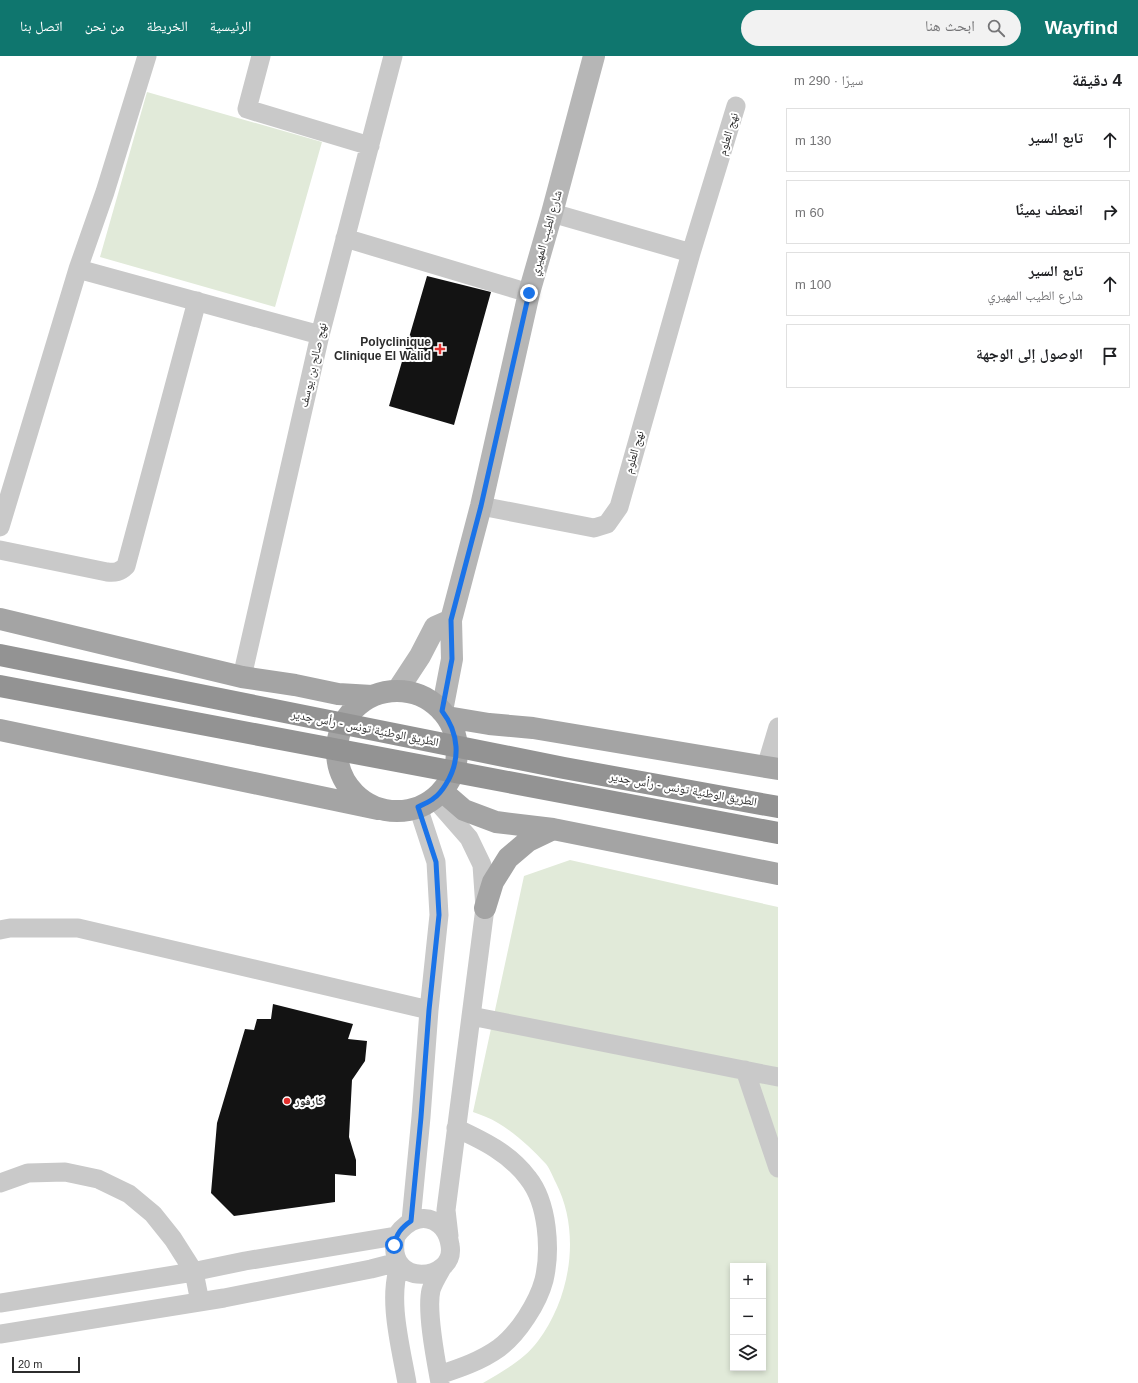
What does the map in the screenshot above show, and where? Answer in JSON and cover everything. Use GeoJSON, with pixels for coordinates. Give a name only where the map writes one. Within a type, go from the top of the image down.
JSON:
{"type":"FeatureCollection","features":[{"type":"Feature","properties":{"kind":"highway","name":"الطريق الوطنية تونس - رأس جدير"},"geometry":{"type":"LineString","coordinates":[[0,654],[564,768],[778,807]]}},
{"type":"Feature","properties":{"kind":"highway","name":"الطريق الوطنية تونس - رأس جدير"},"geometry":{"type":"LineString","coordinates":[[0,686],[778,833]]}},
{"type":"Feature","properties":{"kind":"main road"},"geometry":{"type":"LineString","coordinates":[[0,619],[242,677],[295,685],[338,694],[372,696],[397,691],[414,693],[429,700],[444,714],[455,735],[457,755],[452,774],[431,799],[400,811],[378,809],[0,730]]}},
{"type":"Feature","properties":{"kind":"main road"},"geometry":{"type":"LineString","coordinates":[[372,696],[357,706],[345,719],[338,736],[336,754],[340,772],[349,788],[362,800],[378,809]]}},
{"type":"Feature","properties":{"kind":"main road"},"geometry":{"type":"LineString","coordinates":[[444,714],[772,768]]}},
{"type":"Feature","properties":{"kind":"main road"},"geometry":{"type":"LineString","coordinates":[[431,799],[496,822],[553,829],[778,874]]}},
{"type":"Feature","properties":{"kind":"main road"},"geometry":{"type":"LineString","coordinates":[[485,908],[493,882],[508,858],[528,841],[553,829]]}},
{"type":"Feature","properties":{"kind":"street"},"geometry":{"type":"LineString","coordinates":[[0,527],[78,269],[105,192],[147,56]]}},
{"type":"Feature","properties":{"kind":"street"},"geometry":{"type":"LineString","coordinates":[[261,56],[247,109],[370,146]]}},
{"type":"Feature","properties":{"kind":"street","name":"نهج صالح بن يوسف"},"geometry":{"type":"LineString","coordinates":[[242,677],[320,335],[394,56]]}},
{"type":"Feature","properties":{"kind":"street","name":"شارع الطيب المهيري"},"geometry":{"type":"LineString","coordinates":[[444,714],[452,659],[451,620],[481,506],[529,293],[594,56]]}},
{"type":"Feature","properties":{"kind":"street","name":"نهج العلوم"},"geometry":{"type":"LineString","coordinates":[[481,506],[594,528],[607,524],[618,507],[691,253],[736,106]]}},
{"type":"Feature","properties":{"kind":"street"},"geometry":{"type":"LineString","coordinates":[[552,213],[691,253]]}},
{"type":"Feature","properties":{"kind":"street"},"geometry":{"type":"LineString","coordinates":[[345,238],[529,293]]}},
{"type":"Feature","properties":{"kind":"street"},"geometry":{"type":"LineString","coordinates":[[78,269],[320,335]]}},
{"type":"Feature","properties":{"kind":"street"},"geometry":{"type":"LineString","coordinates":[[0,550],[114,573],[121,571],[126,566],[197,301]]}},
{"type":"Feature","properties":{"kind":"street"},"geometry":{"type":"LineString","coordinates":[[397,691],[420,656],[435,627],[451,620]]}},
{"type":"Feature","properties":{"kind":"street"},"geometry":{"type":"LineString","coordinates":[[772,768],[778,727]]}},
{"type":"Feature","properties":{"kind":"street"},"geometry":{"type":"LineString","coordinates":[[431,799],[470,838],[482,865],[485,908],[456,1128],[446,1210],[448,1236],[451,1248],[448,1259],[431,1291],[431,1323],[440,1379],[473,1363],[500,1347],[520,1328],[533,1306],[543,1281],[547,1257],[547,1232],[541,1204],[528,1179],[509,1158],[486,1142],[456,1128]]}},
{"type":"Feature","properties":{"kind":"street"},"geometry":{"type":"LineString","coordinates":[[411,1221],[429,1010],[439,915],[431,799]]}},
{"type":"Feature","properties":{"kind":"street"},"geometry":{"type":"LineString","coordinates":[[0,930],[10,928],[78,928],[429,1010]]}},
{"type":"Feature","properties":{"kind":"street"},"geometry":{"type":"LineString","coordinates":[[471,1016],[778,1077]]}},
{"type":"Feature","properties":{"kind":"street"},"geometry":{"type":"LineString","coordinates":[[745,1070],[778,1168]]}},
{"type":"Feature","properties":{"kind":"street"},"geometry":{"type":"LineString","coordinates":[[0,1183],[28,1173],[65,1172],[98,1179],[129,1194],[153,1214],[173,1239],[194,1272],[200,1302]]}},
{"type":"Feature","properties":{"kind":"street"},"geometry":{"type":"LineString","coordinates":[[442,1268],[434,1273],[420,1275],[415,1274],[407,1270],[399,1263],[395,1254],[394,1245],[396,1236],[402,1227],[411,1221],[420,1219],[429,1219],[437,1223],[444,1229],[448,1236]]}},
{"type":"Feature","properties":{"kind":"street"},"geometry":{"type":"LineString","coordinates":[[0,1303],[194,1272],[245,1261],[396,1236]]}},
{"type":"Feature","properties":{"kind":"street"},"geometry":{"type":"LineString","coordinates":[[0,1334],[200,1302],[399,1263]]}},
{"type":"Feature","properties":{"kind":"street"},"geometry":{"type":"LineString","coordinates":[[399,1263],[394,1288],[395,1309],[407,1383]]}},
{"type":"Feature","properties":{"kind":"green space"},"geometry":{"type":"Polygon","coordinates":[[[147,92],[322,142],[275,307],[100,257],[147,92]]]}},
{"type":"Feature","properties":{"kind":"green space"},"geometry":{"type":"Polygon","coordinates":[[[570,860],[778,907],[778,1383],[483,1383],[506,1369],[526,1354],[538,1341],[549,1324],[565,1285],[569,1264],[570,1243],[564,1202],[547,1166],[541,1158],[511,1132],[492,1120],[473,1112],[524,876],[570,860]]]}},
{"type":"Feature","properties":{"kind":"building","name":"Polyclinique Clinique El Walid"},"geometry":{"type":"Polygon","coordinates":[[[427,276],[491,292],[454,425],[389,406],[427,276]]]}},
{"type":"Feature","properties":{"kind":"building","name":"كارفور"},"geometry":{"type":"Polygon","coordinates":[[[273,1004],[353,1024],[348,1039],[367,1041],[365,1061],[352,1080],[349,1137],[356,1160],[356,1176],[335,1174],[335,1202],[234,1216],[211,1193],[217,1123],[245,1029],[254,1030],[257,1019],[271,1019],[273,1004]]]}},
{"type":"Feature","properties":{"kind":"place","name":"Polyclinique Clinique El Walid"},"geometry":{"type":"Point","coordinates":[440,349]}},
{"type":"Feature","properties":{"kind":"place","name":"كارفور"},"geometry":{"type":"Point","coordinates":[287,1101]}},
{"type":"Feature","properties":{"kind":"route"},"geometry":{"type":"LineString","coordinates":[[394,1245],[396,1236],[402,1227],[411,1221],[429,1010],[439,915],[436,862],[418,807],[434,798],[442,791],[452,774],[457,755],[455,735],[447,717],[442,711],[452,659],[451,620],[481,506],[529,293]]}}]}
